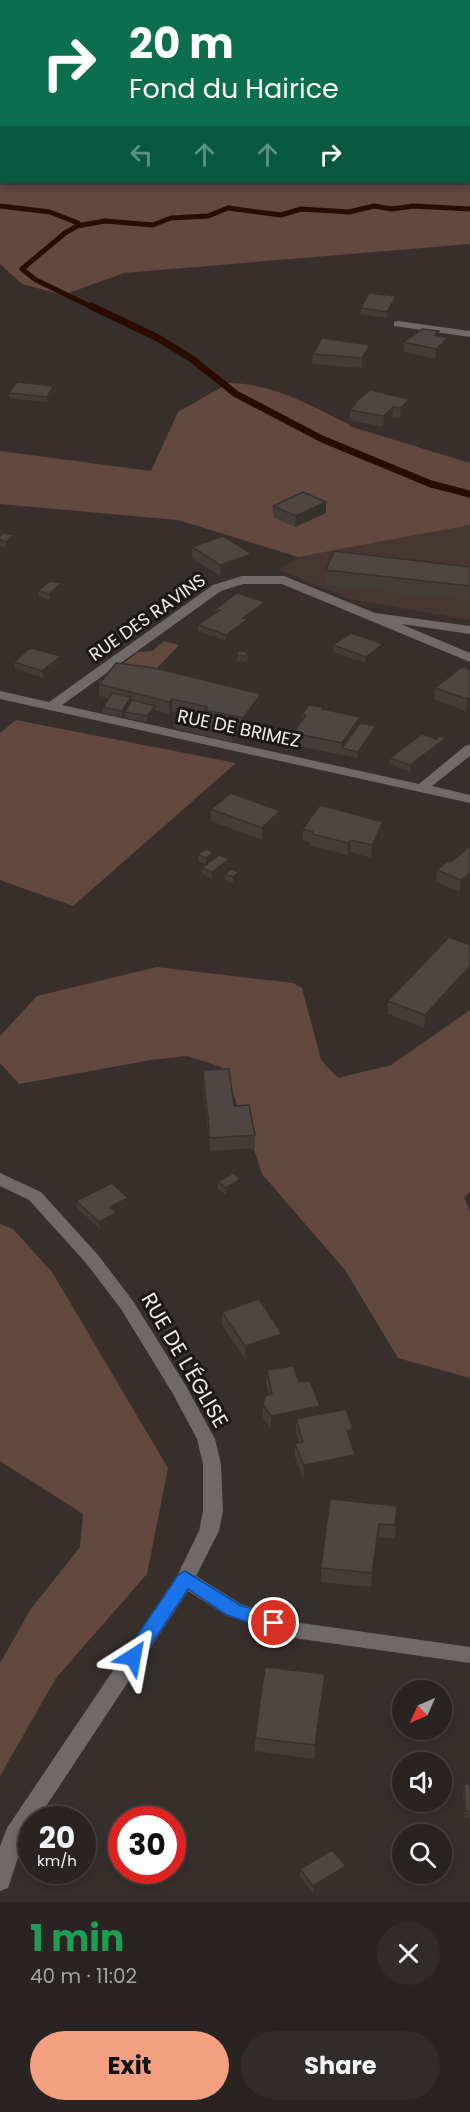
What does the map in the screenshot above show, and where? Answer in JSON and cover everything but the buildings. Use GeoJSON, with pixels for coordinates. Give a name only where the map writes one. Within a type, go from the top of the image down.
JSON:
{"type":"FeatureCollection","features":[{"type":"Feature","properties":{"kind":"street"},"geometry":{"type":"LineString","coordinates":[[398,324],[470,334]]}},
{"type":"Feature","properties":{"kind":"street","name":"RUE DES RAVINS"},"geometry":{"type":"LineString","coordinates":[[52,706],[217,588],[242,580],[284,580],[372,616]]}},
{"type":"Feature","properties":{"kind":"street"},"geometry":{"type":"LineString","coordinates":[[372,616],[470,630]]}},
{"type":"Feature","properties":{"kind":"street"},"geometry":{"type":"LineString","coordinates":[[372,616],[470,658]]}},
{"type":"Feature","properties":{"kind":"street","name":"RUE DE BRIMEZ"},"geometry":{"type":"LineString","coordinates":[[0,694],[470,799]]}},
{"type":"Feature","properties":{"kind":"street"},"geometry":{"type":"LineString","coordinates":[[423,787],[470,749]]}},
{"type":"Feature","properties":{"kind":"street","name":"RUE DE L'ÉGLISE"},"geometry":{"type":"LineString","coordinates":[[0,1179],[35,1196],[92,1259],[127,1305],[180,1391],[206,1439],[212,1464],[213,1511],[209,1531],[185,1579],[15,1835],[1,1872],[0,1881]]}},
{"type":"Feature","properties":{"kind":"street"},"geometry":{"type":"LineString","coordinates":[[185,1579],[234,1610],[294,1630],[470,1654]]}},
{"type":"Feature","properties":{"kind":"shaded area"},"geometry":{"type":"Polygon","coordinates":[[[0,183],[470,183],[470,244],[124,273],[63,295],[22,284],[0,264],[0,183]]]}},
{"type":"Feature","properties":{"kind":"shaded area"},"geometry":{"type":"Polygon","coordinates":[[[229,383],[276,391],[306,403],[349,426],[470,463],[470,525],[298,557],[178,520],[0,504],[0,451],[151,471],[178,412],[229,383]]]}},
{"type":"Feature","properties":{"kind":"shaded area"},"geometry":{"type":"Polygon","coordinates":[[[470,525],[470,620],[349,599],[279,570],[298,557],[470,525]]]}},
{"type":"Feature","properties":{"kind":"shaded area"},"geometry":{"type":"Polygon","coordinates":[[[164,641],[179,645],[149,677],[104,684],[98,682],[138,652],[152,651],[164,641]]]}},
{"type":"Feature","properties":{"kind":"shaded area"},"geometry":{"type":"Polygon","coordinates":[[[16,720],[236,763],[73,906],[0,880],[0,733],[16,720]]]}},
{"type":"Feature","properties":{"kind":"shaded area"},"geometry":{"type":"Polygon","coordinates":[[[157,967],[293,983],[302,988],[321,1060],[338,1078],[391,1065],[470,1010],[470,1192],[464,1197],[470,1212],[470,1378],[398,1358],[345,1270],[262,1174],[245,1122],[221,1067],[187,1056],[151,1060],[19,1084],[0,1063],[0,1036],[37,996],[157,967]]]}},
{"type":"Feature","properties":{"kind":"shaded area"},"geometry":{"type":"Polygon","coordinates":[[[0,1224],[13,1229],[52,1272],[168,1468],[147,1574],[56,1678],[0,1776],[0,1663],[31,1609],[80,1547],[83,1514],[0,1461],[0,1224]]]}},
{"type":"Feature","properties":{"kind":"waterway"},"geometry":{"type":"LineString","coordinates":[[0,206],[50,212],[78,223],[77,226]]}},
{"type":"Feature","properties":{"kind":"waterway"},"geometry":{"type":"LineString","coordinates":[[77,226],[105,221],[153,225],[171,218],[208,216],[228,208],[281,215],[301,209],[349,212],[374,206],[392,209],[413,206],[470,209]]}},
{"type":"Feature","properties":{"kind":"waterway"},"geometry":{"type":"LineString","coordinates":[[77,226],[65,233],[22,269],[36,280],[94,308]]}},
{"type":"Feature","properties":{"kind":"waterway"},"geometry":{"type":"LineString","coordinates":[[91,306],[158,338],[192,359],[236,394],[322,439],[431,484],[470,494]]}},
{"type":"Feature","properties":{"kind":"route"},"geometry":{"type":"LineString","coordinates":[[133,1657],[185,1579],[234,1610],[274,1623]]}}]}
